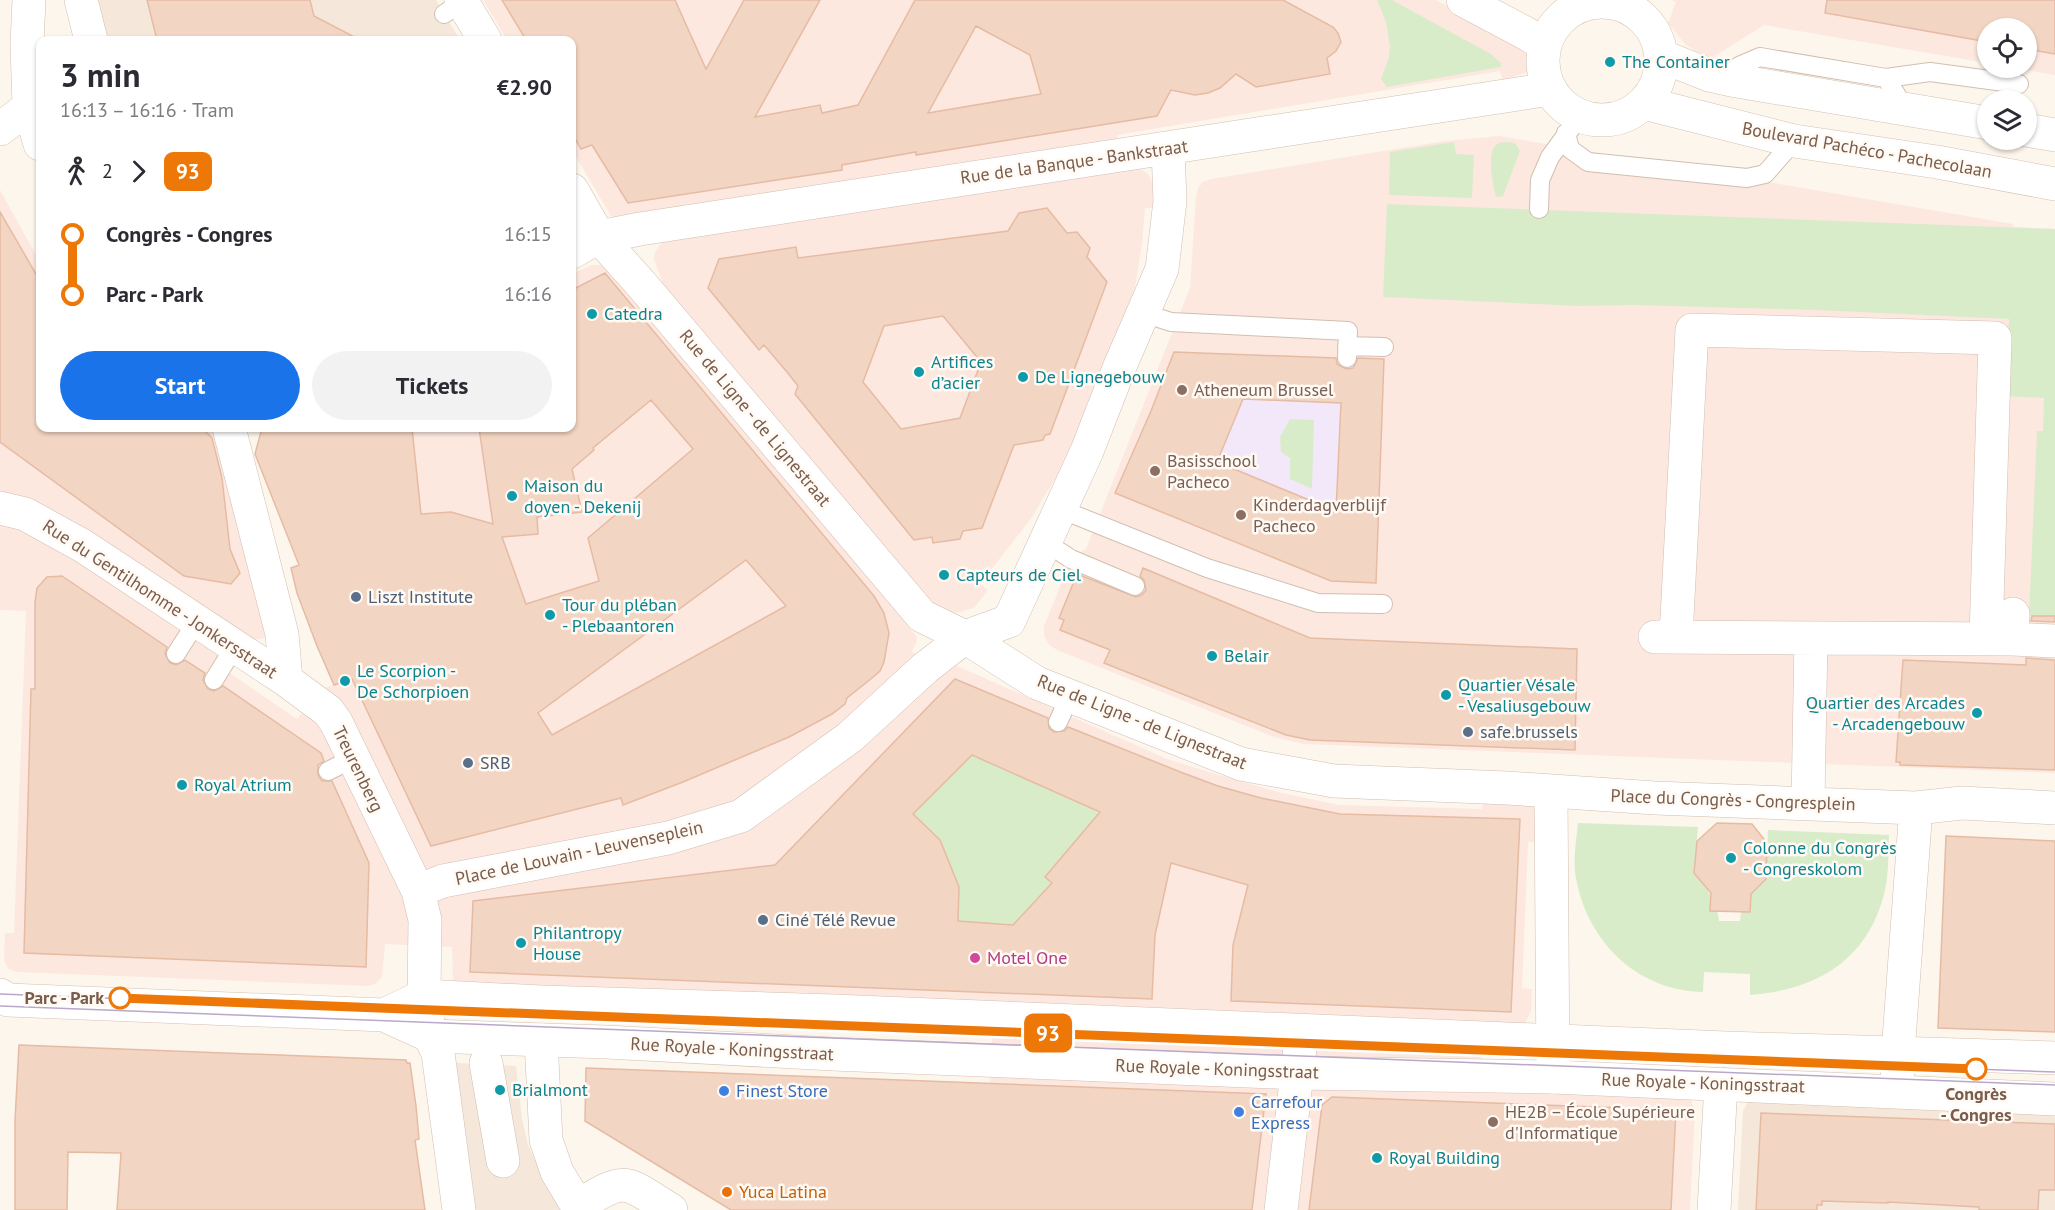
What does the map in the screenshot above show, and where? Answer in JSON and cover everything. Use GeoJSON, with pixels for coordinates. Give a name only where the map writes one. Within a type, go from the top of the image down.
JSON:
{"type":"FeatureCollection","features":[{"type":"Feature","properties":{"kind":"street"},"geometry":{"type":"LineString","coordinates":[[29,0],[14,42],[36,131]]}},
{"type":"Feature","properties":{"kind":"street"},"geometry":{"type":"LineString","coordinates":[[81,0],[90,36]]}},
{"type":"Feature","properties":{"kind":"street"},"geometry":{"type":"LineString","coordinates":[[1463,0],[1545,45]]}},
{"type":"Feature","properties":{"kind":"street"},"geometry":{"type":"LineString","coordinates":[[1581,2],[1620,4],[1636,12],[1648,24],[1657,39],[1661,56],[1660,73],[1654,89],[1644,103],[1630,113],[1614,119],[1573,125],[1550,89],[1543,68],[1545,45],[1551,31],[1560,19],[1581,2]]}},
{"type":"Feature","properties":{"kind":"street"},"geometry":{"type":"LineString","coordinates":[[456,5],[482,36]]}},
{"type":"Feature","properties":{"kind":"street"},"geometry":{"type":"LineString","coordinates":[[1661,56],[1709,75],[1731,80],[1977,121]]}},
{"type":"Feature","properties":{"kind":"street","name":"Rue de la Banque - Bankstraat"},"geometry":{"type":"LineString","coordinates":[[585,244],[1168,148],[1550,89]]}},
{"type":"Feature","properties":{"kind":"street","name":"Boulevard Pachéco - Pachecolaan"},"geometry":{"type":"LineString","coordinates":[[1644,103],[1794,141],[1937,162],[2055,184]]}},
{"type":"Feature","properties":{"kind":"street"},"geometry":{"type":"LineString","coordinates":[[0,129],[29,107]]}},
{"type":"Feature","properties":{"kind":"street"},"geometry":{"type":"LineString","coordinates":[[2037,132],[2055,135]]}},
{"type":"Feature","properties":{"kind":"street","name":"Place de Louvain - Leuvenseplein"},"geometry":{"type":"LineString","coordinates":[[418,891],[444,881],[668,838],[741,816],[850,737],[925,668],[966,637],[1009,621],[1087,451],[1162,269],[1170,201],[1168,148]]}},
{"type":"Feature","properties":{"kind":"street","name":"Rue de Ligne - de Lignestraat"},"geometry":{"type":"LineString","coordinates":[[576,207],[585,244],[642,285],[922,616],[966,637],[1037,683],[1064,709],[1241,764],[1334,781],[1551,792]]}},
{"type":"Feature","properties":{"kind":"street"},"geometry":{"type":"LineString","coordinates":[[2004,631],[1995,338],[1692,330],[1665,637],[1811,638],[2004,631],[2055,641]]}},
{"type":"Feature","properties":{"kind":"street"},"geometry":{"type":"LineString","coordinates":[[230,432],[282,634],[286,680]]}},
{"type":"Feature","properties":{"kind":"street","name":"Rue du Gentilhomme - Jonkersstraat"},"geometry":{"type":"LineString","coordinates":[[0,508],[25,514],[83,546],[286,680]]}},
{"type":"Feature","properties":{"kind":"street"},"geometry":{"type":"LineString","coordinates":[[1808,803],[1811,638]]}},
{"type":"Feature","properties":{"kind":"street","name":"Treurenberg"},"geometry":{"type":"LineString","coordinates":[[286,680],[328,711],[336,722],[341,765],[418,891],[425,920],[427,1018],[438,1053],[459,1210]]}},
{"type":"Feature","properties":{"kind":"street"},"geometry":{"type":"LineString","coordinates":[[1551,792],[1553,1077]]}},
{"type":"Feature","properties":{"kind":"street","name":"Place du Congrès - Congresplein"},"geometry":{"type":"LineString","coordinates":[[1551,792],[1916,808],[1962,803],[2055,807]]}},
{"type":"Feature","properties":{"kind":"street"},"geometry":{"type":"LineString","coordinates":[[1897,1091],[1916,808]]}},
{"type":"Feature","properties":{"kind":"street","name":"Rue Royale - Koningsstraat"},"geometry":{"type":"LineString","coordinates":[[3,1000],[427,1018],[541,1040],[1298,1073],[1553,1077],[2055,1099]]}},
{"type":"Feature","properties":{"kind":"street","name":"Rue Royale - Koningsstraat"},"geometry":{"type":"LineString","coordinates":[[427,1018],[552,1003],[834,1011],[1302,1031],[2055,1058]]}},
{"type":"Feature","properties":{"kind":"street"},"geometry":{"type":"LineString","coordinates":[[1281,1210],[1302,1031]]}},
{"type":"Feature","properties":{"kind":"street"},"geometry":{"type":"LineString","coordinates":[[541,1040],[546,1140],[553,1165],[579,1208],[605,1189],[619,1184],[632,1186],[671,1210]]}},
{"type":"Feature","properties":{"kind":"street"},"geometry":{"type":"LineString","coordinates":[[1714,1210],[1722,1047]]}},
{"type":"Feature","properties":{"kind":"street"},"geometry":{"type":"LineString","coordinates":[[486,1063],[503,1161]]}},
{"type":"Feature","properties":{"kind":"lane"},"geometry":{"type":"LineString","coordinates":[[1731,80],[1739,66],[1761,57],[1886,78],[1930,72],[2019,84]]}},
{"type":"Feature","properties":{"kind":"lane"},"geometry":{"type":"LineString","coordinates":[[1886,78],[1904,107]]}},
{"type":"Feature","properties":{"kind":"lane"},"geometry":{"type":"LineString","coordinates":[[1573,125],[1569,149],[1588,162],[1747,178],[1765,174],[1794,141]]}},
{"type":"Feature","properties":{"kind":"lane"},"geometry":{"type":"LineString","coordinates":[[1539,209],[1540,180],[1550,157],[1573,125]]}},
{"type":"Feature","properties":{"kind":"lane"},"geometry":{"type":"LineString","coordinates":[[1143,313],[1171,322],[1348,331],[1347,352],[1384,347]]}},
{"type":"Feature","properties":{"kind":"lane"},"geometry":{"type":"LineString","coordinates":[[1060,510],[1207,568],[1318,603],[1383,604]]}},
{"type":"Feature","properties":{"kind":"lane"},"geometry":{"type":"LineString","coordinates":[[1045,542],[1071,559],[1136,586]]}},
{"type":"Feature","properties":{"kind":"lane"},"geometry":{"type":"LineString","coordinates":[[176,654],[197,621]]}},
{"type":"Feature","properties":{"kind":"lane"},"geometry":{"type":"LineString","coordinates":[[214,680],[235,646]]}},
{"type":"Feature","properties":{"kind":"shaded area"},"geometry":{"type":"Polygon","coordinates":[[[69,0],[436,0],[458,36],[79,36],[69,0]]]}},
{"type":"Feature","properties":{"kind":"shaded area"},"geometry":{"type":"Polygon","coordinates":[[[483,0],[1436,0],[1529,52],[1532,57],[1530,70],[1503,80],[1500,71],[1117,135],[1121,168],[1139,168],[1148,174],[1156,189],[1154,208],[1145,208],[1135,287],[1091,408],[1069,456],[1030,520],[980,584],[988,590],[974,608],[956,613],[945,611],[927,598],[902,618],[917,637],[912,651],[936,675],[955,665],[1167,759],[1212,773],[1282,793],[1339,805],[1482,809],[1483,797],[1534,806],[1537,811],[1540,842],[1528,842],[1522,988],[1532,989],[1531,1011],[1525,1023],[1482,1030],[1481,1089],[1690,1097],[1695,1112],[1690,1210],[984,1210],[994,1002],[622,988],[621,996],[453,981],[452,947],[385,944],[382,977],[375,984],[368,986],[17,972],[8,969],[4,960],[5,933],[14,933],[26,611],[0,610],[0,190],[36,255],[36,432],[214,432],[268,634],[264,638],[253,640],[225,670],[297,719],[304,714],[324,688],[389,666],[412,605],[379,432],[576,432],[576,272],[592,265],[603,265],[637,300],[662,281],[654,259],[662,241],[611,216],[576,157],[576,36],[505,36],[483,0]]]}},
{"type":"Feature","properties":{"kind":"shaded area"},"geometry":{"type":"Polygon","coordinates":[[[1671,0],[2055,0],[2055,75],[2037,72],[2037,18],[1977,18],[1977,61],[1764,25],[1710,59],[1686,45],[1668,23],[1676,2],[1671,0]]]}},
{"type":"Feature","properties":{"kind":"shaded area"},"geometry":{"type":"Polygon","coordinates":[[[1499,136],[2013,224],[2013,227],[2055,229],[2055,773],[1303,744],[1274,737],[1049,645],[1044,636],[1044,626],[1070,562],[1075,555],[1086,549],[1190,288],[1196,196],[1203,182],[1445,141],[1499,136]]]}},
{"type":"Feature","properties":{"kind":"shaded area"},"geometry":{"type":"Polygon","coordinates":[[[1174,352],[1384,359],[1376,583],[1331,581],[1115,493],[1174,352]]]}},
{"type":"Feature","properties":{"kind":"shaded area"},"geometry":{"type":"Polygon","coordinates":[[[456,1063],[516,1066],[522,1119],[528,1145],[546,1184],[563,1210],[475,1210],[456,1063]]]}},
{"type":"Feature","properties":{"kind":"shaded area"},"geometry":{"type":"Polygon","coordinates":[[[1748,1102],[2055,1105],[2055,1210],[1738,1210],[1743,1111],[1748,1102]]]}},
{"type":"Feature","properties":{"kind":"green space"},"geometry":{"type":"Polygon","coordinates":[[[1377,0],[1392,0],[1491,54],[1501,63],[1501,67],[1387,87],[1381,79],[1390,47],[1386,22],[1377,0]]]}},
{"type":"Feature","properties":{"kind":"green space"},"geometry":{"type":"Polygon","coordinates":[[[1454,142],[1456,154],[1474,155],[1472,198],[1389,195],[1390,152],[1454,142]]]}},
{"type":"Feature","properties":{"kind":"green space"},"geometry":{"type":"Polygon","coordinates":[[[1499,143],[1516,144],[1520,151],[1503,196],[1496,197],[1491,168],[1492,152],[1499,143]]]}},
{"type":"Feature","properties":{"kind":"green space"},"geometry":{"type":"Polygon","coordinates":[[[1387,204],[2055,229],[2055,616],[2029,616],[2037,431],[2043,431],[2044,398],[2006,396],[2009,319],[1818,310],[1633,305],[1580,306],[1383,297],[1387,204]]]}},
{"type":"Feature","properties":{"kind":"green space"},"geometry":{"type":"Polygon","coordinates":[[[1290,419],[1314,420],[1312,489],[1290,479],[1290,458],[1281,452],[1280,437],[1290,419]]]}},
{"type":"Feature","properties":{"kind":"green space"},"geometry":{"type":"Polygon","coordinates":[[[972,755],[1099,814],[1045,876],[1052,883],[1029,908],[1025,925],[958,921],[959,887],[940,840],[913,814],[972,755]]]}},
{"type":"Feature","properties":{"kind":"green space"},"geometry":{"type":"Polygon","coordinates":[[[1578,823],[1698,827],[1694,873],[1711,895],[1719,921],[1740,921],[1741,912],[1750,912],[1751,894],[1766,879],[1768,830],[1889,835],[1885,890],[1867,935],[1853,953],[1837,967],[1818,978],[1774,992],[1750,995],[1750,974],[1704,972],[1703,992],[1680,990],[1639,973],[1621,960],[1593,926],[1577,883],[1575,853],[1578,823]]]}},
{"type":"Feature","properties":{"kind":"building"},"geometry":{"type":"Polygon","coordinates":[[[147,0],[310,0],[314,16],[352,36],[156,36],[147,0]]]}},
{"type":"Feature","properties":{"kind":"building"},"geometry":{"type":"Polygon","coordinates":[[[502,0],[675,0],[706,69],[744,0],[820,0],[755,117],[820,105],[822,113],[858,105],[915,0],[1283,0],[1333,27],[1341,42],[1336,51],[1327,58],[1330,74],[1256,87],[1236,74],[1220,88],[1208,93],[1195,95],[1171,90],[1157,116],[916,155],[916,152],[842,165],[842,170],[628,203],[592,145],[581,149],[576,140],[576,36],[524,36],[502,0]],[[976,26],[928,113],[1041,94],[1030,55],[976,26]]]}},
{"type":"Feature","properties":{"kind":"building"},"geometry":{"type":"Polygon","coordinates":[[[1827,0],[2055,0],[2055,54],[2037,51],[2037,18],[1977,18],[1977,40],[1825,13],[1827,0]]]}},
{"type":"Feature","properties":{"kind":"building","name":"De Lignegebouw"},"geometry":{"type":"Polygon","coordinates":[[[1047,208],[1067,233],[1077,232],[1090,248],[1087,257],[1107,282],[1050,434],[1045,435],[1043,440],[1014,445],[982,528],[963,531],[960,539],[933,543],[932,537],[914,540],[795,394],[798,386],[787,372],[764,345],[759,350],[708,288],[719,259],[796,247],[798,258],[1008,231],[1019,213],[1047,208]],[[943,316],[884,326],[863,382],[901,429],[960,418],[981,362],[943,316]]]}},
{"type":"Feature","properties":{"kind":"building"},"geometry":{"type":"Polygon","coordinates":[[[0,212],[36,274],[36,432],[206,432],[212,438],[222,478],[230,549],[240,573],[231,584],[184,576],[0,442],[0,212]]]}},
{"type":"Feature","properties":{"kind":"building"},"geometry":{"type":"Polygon","coordinates":[[[605,273],[874,596],[884,613],[889,633],[884,662],[880,671],[847,698],[845,704],[832,714],[789,737],[683,782],[623,805],[621,798],[431,846],[352,679],[334,685],[317,646],[297,593],[291,568],[299,565],[255,454],[261,432],[412,432],[421,514],[451,512],[493,524],[480,432],[576,432],[576,288],[605,273]],[[651,400],[593,448],[594,450],[572,469],[582,512],[537,517],[538,534],[502,537],[526,604],[599,581],[588,538],[693,449],[651,400]],[[746,560],[538,713],[552,735],[786,606],[746,560]]]}},
{"type":"Feature","properties":{"kind":"building"},"geometry":{"type":"Polygon","coordinates":[[[1174,352],[1336,358],[1337,364],[1346,369],[1353,368],[1358,358],[1384,359],[1376,583],[1331,581],[1115,493],[1174,352]],[[1243,399],[1217,462],[1336,511],[1341,403],[1243,399]]]}},
{"type":"Feature","properties":{"kind":"building"},"geometry":{"type":"Polygon","coordinates":[[[1143,568],[1310,638],[1577,649],[1575,750],[1310,740],[1286,735],[1104,663],[1110,650],[1060,630],[1064,620],[1059,618],[1077,574],[1136,597],[1142,595],[1146,590],[1144,580],[1140,576],[1143,568]]]}},
{"type":"Feature","properties":{"kind":"building","name":"Royal Atrium"},"geometry":{"type":"Polygon","coordinates":[[[62,576],[167,647],[165,654],[170,663],[176,665],[185,660],[205,673],[203,680],[208,689],[214,691],[223,686],[321,753],[324,761],[318,765],[318,775],[322,781],[332,781],[369,863],[366,967],[24,953],[31,689],[35,689],[35,602],[37,588],[47,577],[62,576]]]}},
{"type":"Feature","properties":{"kind":"building"},"geometry":{"type":"Polygon","coordinates":[[[2032,616],[2055,616],[2055,622],[2031,621],[2032,616]]]}},
{"type":"Feature","properties":{"kind":"building","name":"Quartier des Arcades - Arcadengebouw"},"geometry":{"type":"Polygon","coordinates":[[[2026,658],[2055,660],[2055,770],[1900,765],[1900,762],[1896,762],[1903,660],[2026,665],[2026,658]]]}},
{"type":"Feature","properties":{"kind":"building"},"geometry":{"type":"Polygon","coordinates":[[[955,679],[1048,718],[1049,728],[1054,732],[1064,731],[1068,727],[1218,786],[1261,798],[1340,814],[1520,819],[1511,1012],[1231,1001],[1233,945],[1248,885],[1171,863],[1155,935],[1152,999],[470,972],[473,901],[775,865],[955,679]],[[972,755],[913,814],[940,840],[959,887],[958,921],[1013,925],[1052,883],[1045,877],[1100,812],[972,755]]]}},
{"type":"Feature","properties":{"kind":"building"},"geometry":{"type":"Polygon","coordinates":[[[1717,823],[1752,824],[1767,843],[1766,879],[1751,894],[1750,912],[1710,911],[1711,893],[1694,873],[1697,841],[1717,823]]]}},
{"type":"Feature","properties":{"kind":"building"},"geometry":{"type":"Polygon","coordinates":[[[1946,836],[2055,841],[2055,1032],[1938,1028],[1946,836]]]}},
{"type":"Feature","properties":{"kind":"building"},"geometry":{"type":"Polygon","coordinates":[[[19,1045],[406,1060],[410,1063],[416,1106],[419,1139],[415,1140],[425,1210],[117,1210],[121,1153],[68,1152],[67,1210],[15,1210],[15,1121],[19,1045]]]}},
{"type":"Feature","properties":{"kind":"building"},"geometry":{"type":"Polygon","coordinates":[[[586,1068],[1266,1094],[1252,1210],[731,1210],[585,1121],[586,1068]]]}},
{"type":"Feature","properties":{"kind":"building"},"geometry":{"type":"Polygon","coordinates":[[[1332,1097],[1676,1110],[1671,1210],[1309,1210],[1322,1105],[1332,1097]]]}},
{"type":"Feature","properties":{"kind":"building"},"geometry":{"type":"Polygon","coordinates":[[[1761,1113],[2055,1124],[2055,1190],[2039,1190],[2038,1210],[1979,1210],[1979,1207],[1822,1201],[1822,1205],[1817,1205],[1817,1210],[1756,1210],[1761,1113]]]}},
{"type":"Feature","properties":{"kind":"tram line"},"geometry":{"type":"LineString","coordinates":[[0,994],[2055,1072]]}},
{"type":"Feature","properties":{"kind":"tram line","name":"93"},"geometry":{"type":"LineString","coordinates":[[120,998],[1976,1069]]}},
{"type":"Feature","properties":{"kind":"tram line"},"geometry":{"type":"LineString","coordinates":[[0,1006],[2055,1085]]}},
{"type":"Feature","properties":{"kind":"place","name":"The Container"},"geometry":{"type":"Point","coordinates":[1610,62]}},
{"type":"Feature","properties":{"kind":"place","name":"Catedra"},"geometry":{"type":"Point","coordinates":[592,314]}},
{"type":"Feature","properties":{"kind":"place","name":"Artifices d’acier"},"geometry":{"type":"Point","coordinates":[919,372]}},
{"type":"Feature","properties":{"kind":"place","name":"De Lignegebouw"},"geometry":{"type":"Point","coordinates":[1023,377]}},
{"type":"Feature","properties":{"kind":"place","name":"Atheneum Brussel"},"geometry":{"type":"Point","coordinates":[1182,390]}},
{"type":"Feature","properties":{"kind":"place","name":"Basisschool Pacheco"},"geometry":{"type":"Point","coordinates":[1155,471]}},
{"type":"Feature","properties":{"kind":"place","name":"Maison du doyen - Dekenij"},"geometry":{"type":"Point","coordinates":[512,496]}},
{"type":"Feature","properties":{"kind":"place","name":"Kinderdagverblijf Pacheco"},"geometry":{"type":"Point","coordinates":[1241,515]}},
{"type":"Feature","properties":{"kind":"place","name":"Capteurs de Ciel"},"geometry":{"type":"Point","coordinates":[944,575]}},
{"type":"Feature","properties":{"kind":"place","name":"Liszt Institute"},"geometry":{"type":"Point","coordinates":[356,597]}},
{"type":"Feature","properties":{"kind":"place","name":"Tour du pléban - Plebaantoren"},"geometry":{"type":"Point","coordinates":[550,615]}},
{"type":"Feature","properties":{"kind":"place","name":"Belair"},"geometry":{"type":"Point","coordinates":[1212,656]}},
{"type":"Feature","properties":{"kind":"place","name":"Le Scorpion - De Schorpioen"},"geometry":{"type":"Point","coordinates":[345,681]}},
{"type":"Feature","properties":{"kind":"place","name":"Quartier Vésale - Vesaliusgebouw"},"geometry":{"type":"Point","coordinates":[1446,695]}},
{"type":"Feature","properties":{"kind":"place","name":"Quartier des Arcades - Arcadengebouw"},"geometry":{"type":"Point","coordinates":[1977,713]}},
{"type":"Feature","properties":{"kind":"place","name":"safe.brussels"},"geometry":{"type":"Point","coordinates":[1468,732]}},
{"type":"Feature","properties":{"kind":"place","name":"SRB"},"geometry":{"type":"Point","coordinates":[468,763]}},
{"type":"Feature","properties":{"kind":"place","name":"Royal Atrium"},"geometry":{"type":"Point","coordinates":[182,785]}},
{"type":"Feature","properties":{"kind":"place","name":"Colonne du Congrès - Congreskolom"},"geometry":{"type":"Point","coordinates":[1731,858]}},
{"type":"Feature","properties":{"kind":"place","name":"Ciné Télé Revue"},"geometry":{"type":"Point","coordinates":[763,920]}},
{"type":"Feature","properties":{"kind":"place","name":"Philantropy House"},"geometry":{"type":"Point","coordinates":[521,943]}},
{"type":"Feature","properties":{"kind":"place","name":"Motel One"},"geometry":{"type":"Point","coordinates":[975,958]}},
{"type":"Feature","properties":{"kind":"place","name":"Parc - Park"},"geometry":{"type":"Point","coordinates":[120,998]}},
{"type":"Feature","properties":{"kind":"place","name":"Congrès - Congres"},"geometry":{"type":"Point","coordinates":[1976,1069]}},
{"type":"Feature","properties":{"kind":"place","name":"Brialmont"},"geometry":{"type":"Point","coordinates":[500,1090]}},
{"type":"Feature","properties":{"kind":"place","name":"Finest Store"},"geometry":{"type":"Point","coordinates":[724,1091]}},
{"type":"Feature","properties":{"kind":"place","name":"Carrefour Express"},"geometry":{"type":"Point","coordinates":[1239,1112]}},
{"type":"Feature","properties":{"kind":"place","name":"HE2B – École Supérieure d'Informatique"},"geometry":{"type":"Point","coordinates":[1493,1122]}},
{"type":"Feature","properties":{"kind":"place","name":"Royal Building"},"geometry":{"type":"Point","coordinates":[1377,1158]}},
{"type":"Feature","properties":{"kind":"place","name":"Yuca Latina"},"geometry":{"type":"Point","coordinates":[727,1192]}}]}
